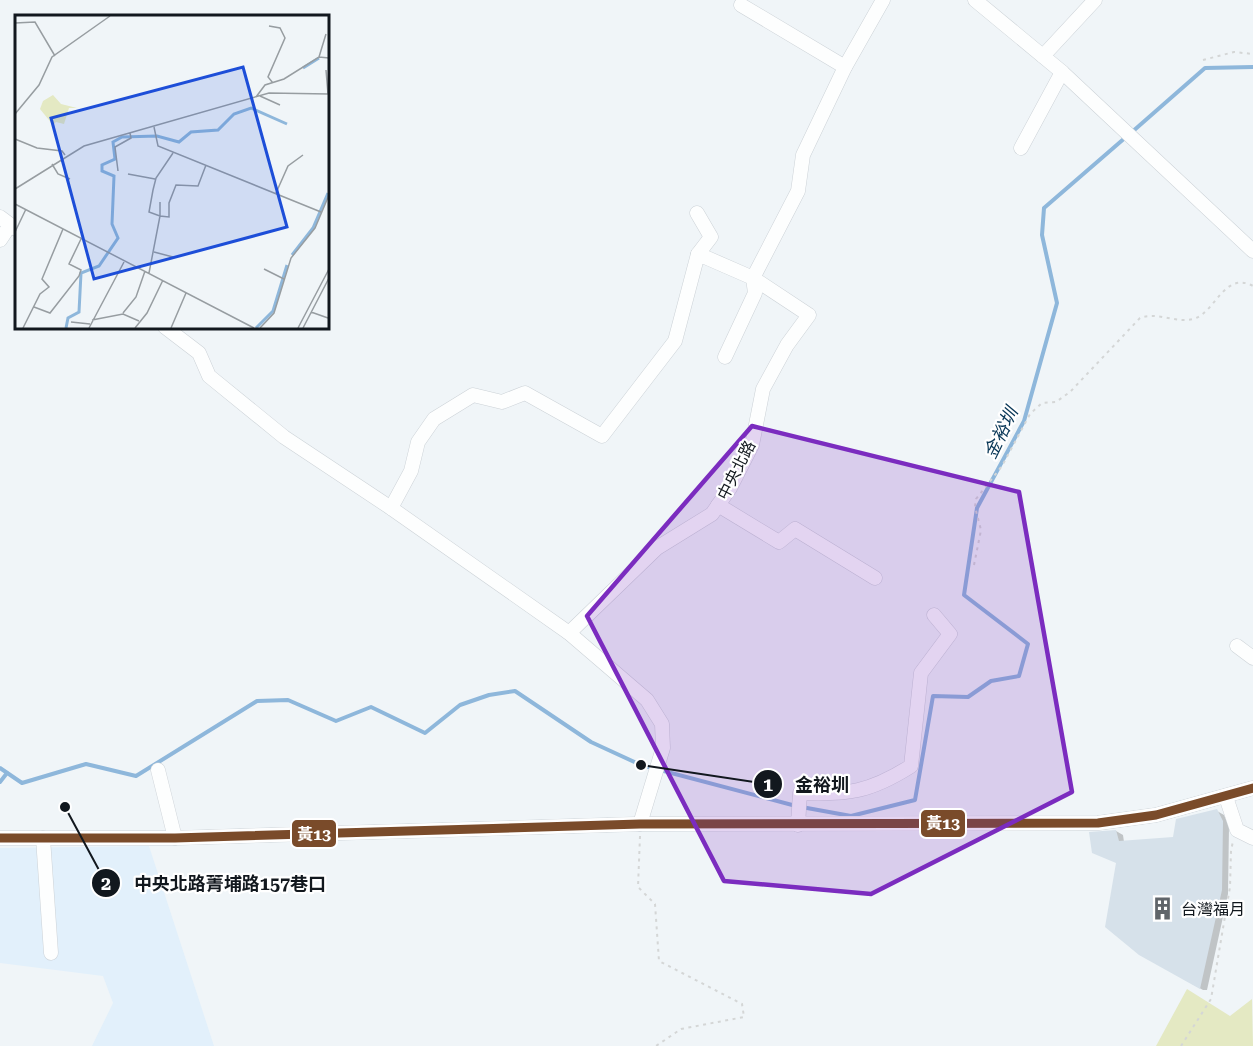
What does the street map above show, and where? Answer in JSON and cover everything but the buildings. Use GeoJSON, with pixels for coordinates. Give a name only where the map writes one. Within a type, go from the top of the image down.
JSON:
{"type":"FeatureCollection","features":[{"type":"Feature","properties":{"kind":"street"},"geometry":{"type":"LineString","coordinates":[[725,357],[755,293],[753,278],[798,191],[803,155],[845,67],[883,0]]}},
{"type":"Feature","properties":{"kind":"street"},"geometry":{"type":"LineString","coordinates":[[975,0],[1062,72],[1253,251]]}},
{"type":"Feature","properties":{"kind":"street"},"geometry":{"type":"LineString","coordinates":[[1042,56],[1095,0]]}},
{"type":"Feature","properties":{"kind":"street"},"geometry":{"type":"LineString","coordinates":[[741,5],[845,67]]}},
{"type":"Feature","properties":{"kind":"street"},"geometry":{"type":"LineString","coordinates":[[1021,148],[1062,72]]}},
{"type":"Feature","properties":{"kind":"street"},"geometry":{"type":"LineString","coordinates":[[391,508],[411,471],[418,442],[434,419],[473,395],[502,402],[525,393],[602,436],[675,342],[698,254],[711,237],[697,213]]}},
{"type":"Feature","properties":{"kind":"street"},"geometry":{"type":"LineString","coordinates":[[0,240],[9,223]]}},
{"type":"Feature","properties":{"kind":"street"},"geometry":{"type":"LineString","coordinates":[[698,254],[753,278]]}},
{"type":"Feature","properties":{"kind":"street","name":"中央北路"},"geometry":{"type":"LineString","coordinates":[[569,633],[657,548],[712,514],[752,445],[763,389],[787,345],[809,315],[753,278]]}},
{"type":"Feature","properties":{"kind":"street"},"geometry":{"type":"LineString","coordinates":[[166,328],[198,353],[208,376],[284,436],[569,633],[647,700],[662,724],[663,748],[640,824]]}},
{"type":"Feature","properties":{"kind":"street"},"geometry":{"type":"LineString","coordinates":[[718,505],[779,542],[795,529],[875,578]]}},
{"type":"Feature","properties":{"kind":"street"},"geometry":{"type":"LineString","coordinates":[[798,825],[800,793],[835,794],[864,790],[890,780],[911,766],[921,673],[950,634],[934,615]]}},
{"type":"Feature","properties":{"kind":"street"},"geometry":{"type":"LineString","coordinates":[[1237,646],[1253,658]]}},
{"type":"Feature","properties":{"kind":"street"},"geometry":{"type":"LineString","coordinates":[[158,770],[175,838]]}},
{"type":"Feature","properties":{"kind":"street"},"geometry":{"type":"LineString","coordinates":[[0,838],[175,838],[640,824],[1098,823],[1156,815],[1253,788]]}},
{"type":"Feature","properties":{"kind":"street"},"geometry":{"type":"LineString","coordinates":[[1226,797],[1236,830],[1253,838]]}},
{"type":"Feature","properties":{"kind":"street"},"geometry":{"type":"LineString","coordinates":[[43,838],[51,953]]}},
{"type":"Feature","properties":{"kind":"path"},"geometry":{"type":"LineString","coordinates":[[1203,60],[1234,52],[1253,54]]}},
{"type":"Feature","properties":{"kind":"path"},"geometry":{"type":"LineString","coordinates":[[974,565],[981,530],[975,507],[976,498],[1002,466],[1030,414],[1042,403],[1056,402],[1070,392],[1140,318],[1147,315],[1188,320],[1197,318],[1205,312],[1221,292],[1239,283],[1246,282],[1253,286]]}},
{"type":"Feature","properties":{"kind":"path"},"geometry":{"type":"LineString","coordinates":[[640,824],[638,887],[655,904],[659,961],[742,1004],[744,1017],[681,1029],[656,1046]]}},
{"type":"Feature","properties":{"kind":"path"},"geometry":{"type":"LineString","coordinates":[[1180,1046],[1211,999],[1230,887],[1231,850],[1236,830]]}},
{"type":"Feature","properties":{"kind":"highlighted area"},"geometry":{"type":"Polygon","coordinates":[[[752,426],[1019,492],[1072,792],[871,894],[724,881],[587,616],[752,426]]]}},
{"type":"Feature","properties":{"kind":"shaded area"},"geometry":{"type":"Polygon","coordinates":[[[149,846],[214,1046],[92,1046],[113,1003],[103,976],[0,963],[0,848],[149,846]]]}},
{"type":"Feature","properties":{"kind":"green space"},"geometry":{"type":"Polygon","coordinates":[[[1187,989],[1230,1016],[1252,999],[1253,1046],[1156,1046],[1187,989]]]}},
{"type":"Feature","properties":{"kind":"waterway","name":"金裕圳"},"geometry":{"type":"LineString","coordinates":[[1132,132],[1205,68],[1253,67]]}},
{"type":"Feature","properties":{"kind":"waterway","name":"金裕圳"},"geometry":{"type":"LineString","coordinates":[[0,768],[22,783],[86,764],[136,776],[257,701],[288,700],[336,721],[371,707],[425,733],[460,705],[489,695],[515,691],[591,742],[641,765],[796,806],[851,816],[915,800],[933,696],[968,697],[991,681],[1019,676],[1028,644],[964,595],[977,508],[1024,421],[1057,303],[1042,235],[1044,208],[1126,137]]}},
{"type":"Feature","properties":{"kind":"waterway"},"geometry":{"type":"LineString","coordinates":[[0,782],[7,773]]}},
{"type":"Feature","properties":{"kind":"transit line","name":"黃13"},"geometry":{"type":"LineString","coordinates":[[0,838],[175,838],[640,824],[1098,823],[1156,815],[1253,788]]}},
{"type":"Feature","properties":{"kind":"place","name":"金裕圳"},"geometry":{"type":"Point","coordinates":[641,765]}},
{"type":"Feature","properties":{"kind":"place","name":"中央北路菁埔路157巷口"},"geometry":{"type":"Point","coordinates":[65,807]}},
{"type":"Feature","properties":{"kind":"place","name":"台灣福月"},"geometry":{"type":"Point","coordinates":[1163,909]}}]}
